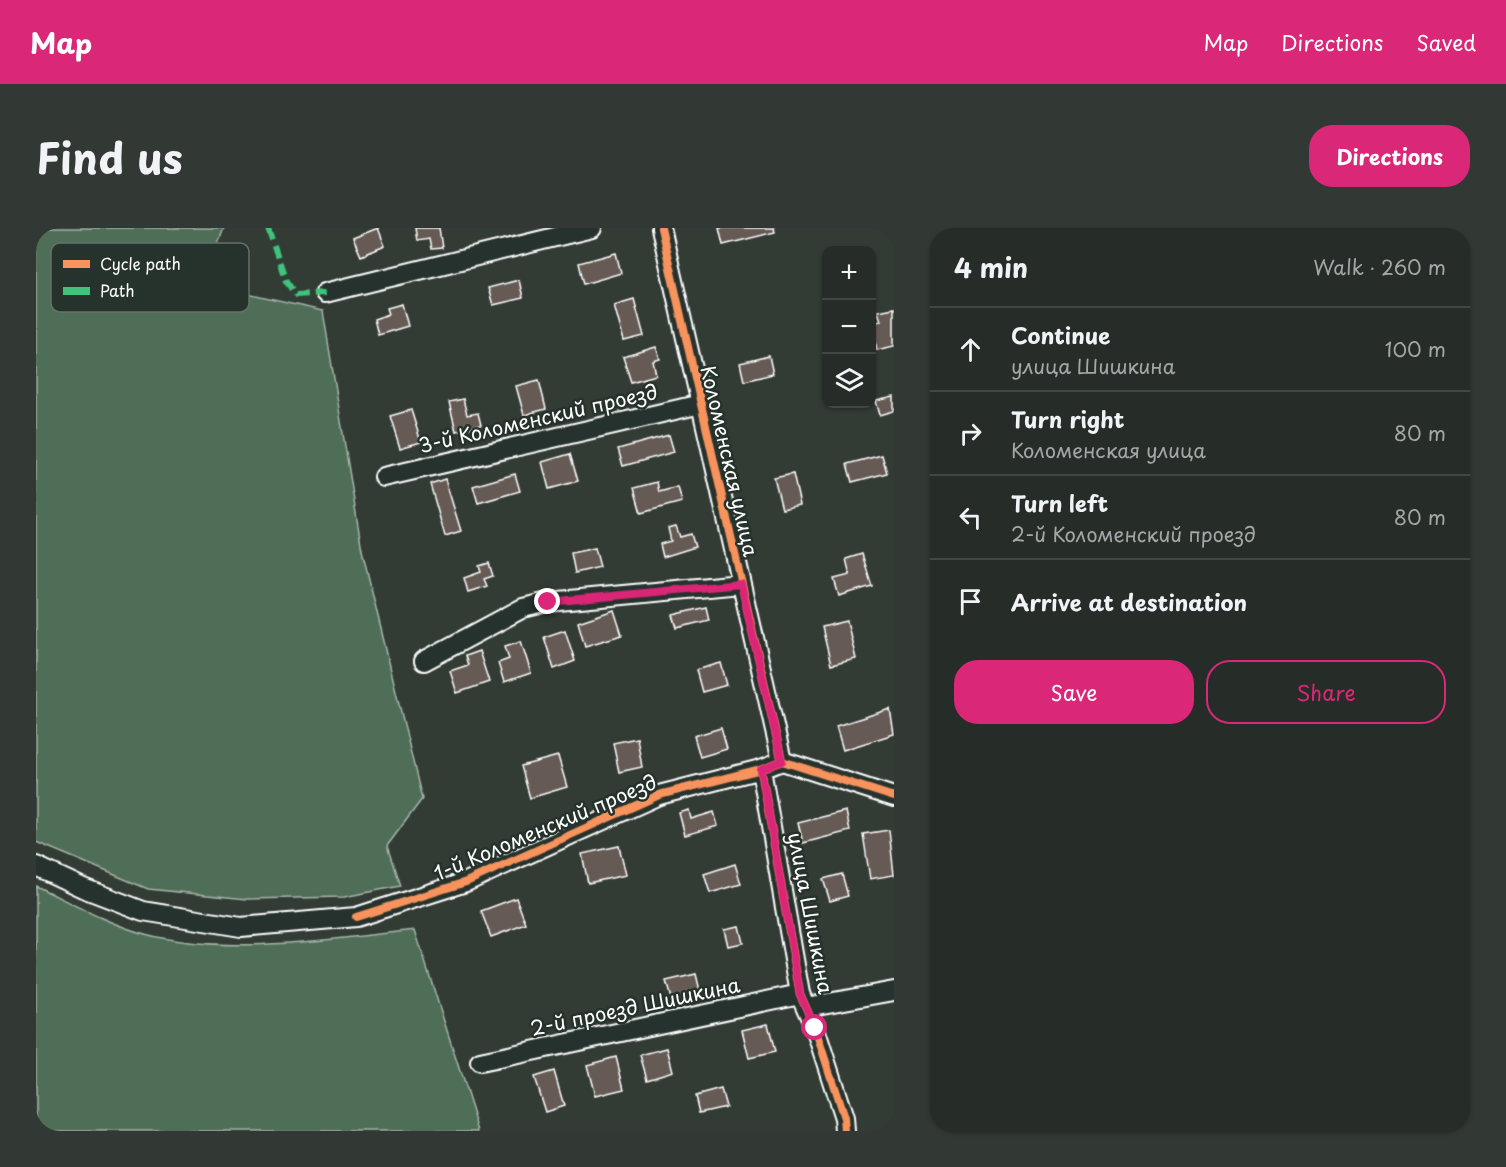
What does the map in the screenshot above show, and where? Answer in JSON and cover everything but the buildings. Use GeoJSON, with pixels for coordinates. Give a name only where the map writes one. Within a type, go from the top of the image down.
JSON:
{"type":"FeatureCollection","features":[{"type":"Feature","properties":{"kind":"street"},"geometry":{"type":"LineString","coordinates":[[325,293],[592,228]]}},
{"type":"Feature","properties":{"kind":"street","name":"Коломенская улица"},"geometry":{"type":"LineString","coordinates":[[661,228],[782,761]]}},
{"type":"Feature","properties":{"kind":"street","name":"3-й Коломенский проезд"},"geometry":{"type":"LineString","coordinates":[[384,477],[701,404]]}},
{"type":"Feature","properties":{"kind":"street"},"geometry":{"type":"LineString","coordinates":[[424,662],[523,608],[548,602],[741,584]]}},
{"type":"Feature","properties":{"kind":"street"},"geometry":{"type":"LineString","coordinates":[[782,761],[894,797]]}},
{"type":"Feature","properties":{"kind":"street","name":"1-й Коломенский проезд"},"geometry":{"type":"LineString","coordinates":[[36,866],[83,888],[143,910],[241,927],[356,917],[466,882],[659,795],[761,769],[782,761]]}},
{"type":"Feature","properties":{"kind":"street","name":"улица Шишкина"},"geometry":{"type":"LineString","coordinates":[[761,769],[803,1001],[844,1118],[845,1131]]}},
{"type":"Feature","properties":{"kind":"street","name":"2-й проезд Шишкина"},"geometry":{"type":"LineString","coordinates":[[480,1062],[803,1001],[894,991]]}},
{"type":"Feature","properties":{"kind":"green space"},"geometry":{"type":"Polygon","coordinates":[[[36,228],[224,228],[218,243],[51,243],[51,312],[249,312],[249,294],[323,311],[362,550],[422,799],[387,846],[400,886],[344,897],[247,899],[148,889],[36,842],[36,228]]]}},
{"type":"Feature","properties":{"kind":"green space"},"geometry":{"type":"Polygon","coordinates":[[[36,886],[117,925],[176,941],[209,944],[279,944],[415,930],[479,1131],[36,1131],[36,886]]]}},
{"type":"Feature","properties":{"kind":"marked path"},"geometry":{"type":"LineString","coordinates":[[268,228],[286,281],[296,295],[325,293]]}},
{"type":"Feature","properties":{"kind":"cycle path"},"geometry":{"type":"LineString","coordinates":[[661,228],[782,761],[894,797]]}},
{"type":"Feature","properties":{"kind":"cycle path"},"geometry":{"type":"LineString","coordinates":[[356,917],[466,882],[659,795],[761,769],[782,761]]}},
{"type":"Feature","properties":{"kind":"cycle path"},"geometry":{"type":"LineString","coordinates":[[761,769],[800,994],[815,1028],[844,1118],[845,1131]]}},
{"type":"Feature","properties":{"kind":"route"},"geometry":{"type":"LineString","coordinates":[[548,602],[741,584],[782,761],[761,769],[800,994],[815,1028]]}}]}
